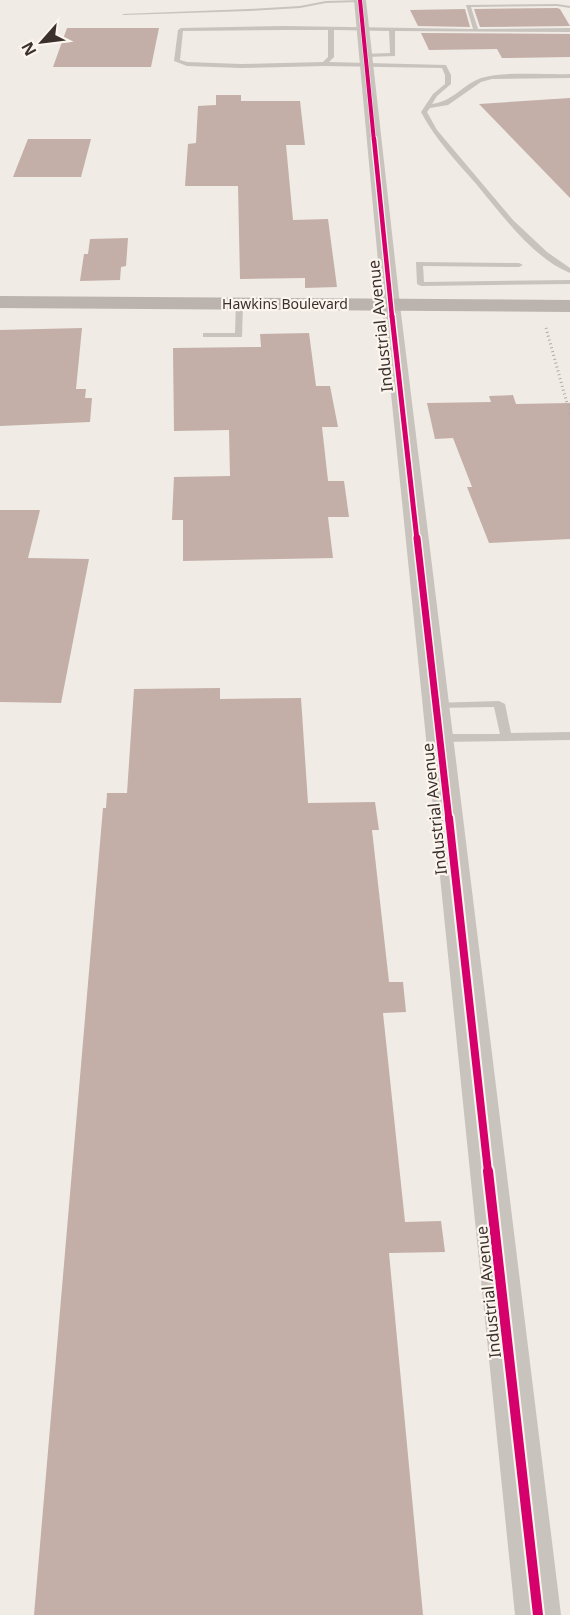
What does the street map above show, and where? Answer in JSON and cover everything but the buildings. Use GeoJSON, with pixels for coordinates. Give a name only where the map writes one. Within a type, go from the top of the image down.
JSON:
{"type":"FeatureCollection","features":[{"type":"Feature","properties":{"kind":"main road","name":"Hawkins Boulevard"},"geometry":{"type":"LineString","coordinates":[[0,302],[570,306]]}},
{"type":"Feature","properties":{"kind":"street","name":"Industrial Avenue"},"geometry":{"type":"LineString","coordinates":[[360,1],[391,305],[538,1615]]}},
{"type":"Feature","properties":{"kind":"lane"},"geometry":{"type":"LineString","coordinates":[[124,14],[249,10],[360,1]]}},
{"type":"Feature","properties":{"kind":"lane"},"geometry":{"type":"LineString","coordinates":[[476,31],[468,6],[557,5],[570,7]]}},
{"type":"Feature","properties":{"kind":"lane"},"geometry":{"type":"LineString","coordinates":[[325,64],[331,57],[331,29]]}},
{"type":"Feature","properties":{"kind":"lane"},"geometry":{"type":"LineString","coordinates":[[570,30],[392,30],[365,50],[325,64],[230,66],[177,62],[181,30],[331,29],[365,50],[444,66],[448,75],[448,84],[423,112],[434,131],[471,176],[544,254],[570,271]]}},
{"type":"Feature","properties":{"kind":"lane"},"geometry":{"type":"LineString","coordinates":[[365,50],[393,55],[392,30]]}},
{"type":"Feature","properties":{"kind":"lane"},"geometry":{"type":"LineString","coordinates":[[428,106],[446,105],[479,81],[491,77],[570,76]]}},
{"type":"Feature","properties":{"kind":"lane"},"geometry":{"type":"LineString","coordinates":[[519,265],[418,264],[421,284],[570,282]]}},
{"type":"Feature","properties":{"kind":"lane"},"geometry":{"type":"LineString","coordinates":[[206,335],[239,335],[239,304]]}},
{"type":"Feature","properties":{"kind":"lane"},"geometry":{"type":"LineString","coordinates":[[436,705],[499,704],[506,737]]}},
{"type":"Feature","properties":{"kind":"lane"},"geometry":{"type":"LineString","coordinates":[[440,738],[570,735]]}},
{"type":"Feature","properties":{"kind":"railway"},"geometry":{"type":"LineString","coordinates":[[546,328],[570,414]]}},
{"type":"Feature","properties":{"kind":"cycle path"},"geometry":{"type":"LineString","coordinates":[[360,0],[391,305],[538,1615]]}}]}
